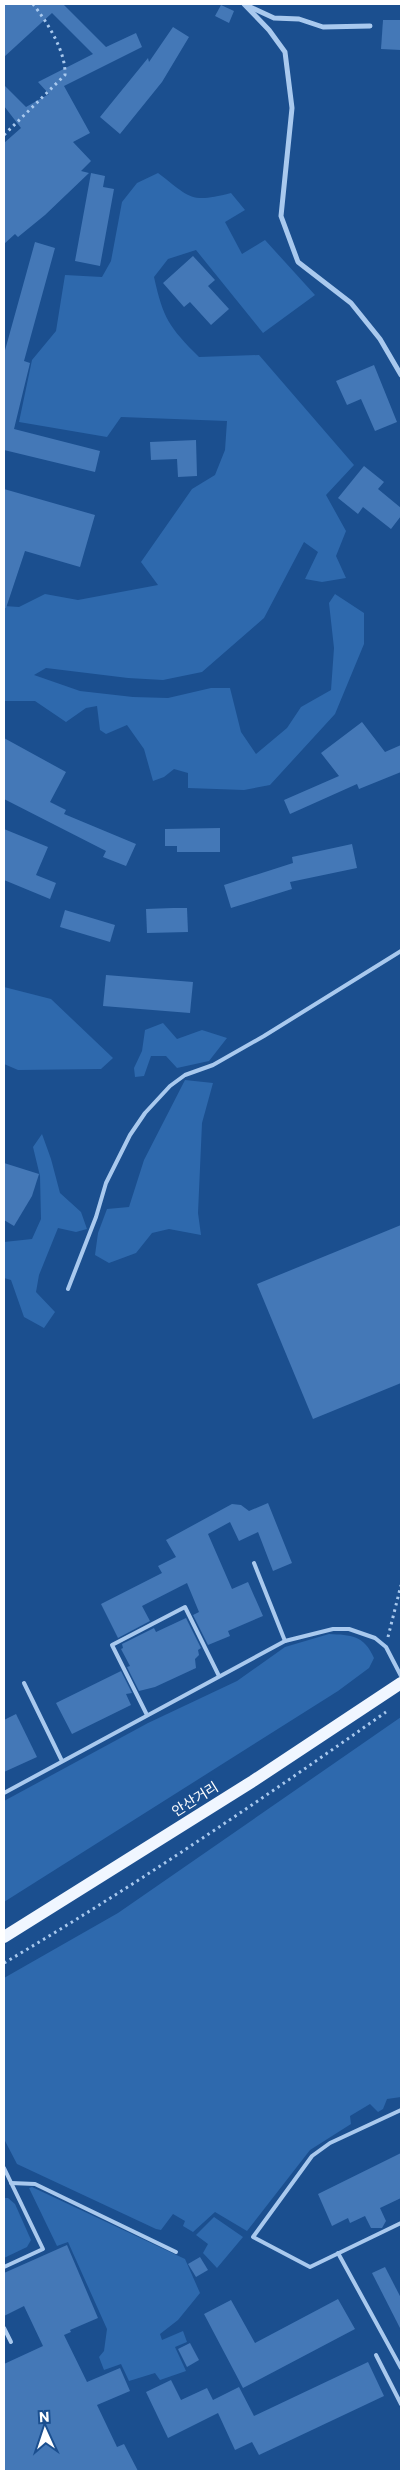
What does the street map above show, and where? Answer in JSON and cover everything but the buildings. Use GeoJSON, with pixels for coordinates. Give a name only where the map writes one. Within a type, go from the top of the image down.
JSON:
{"type":"FeatureCollection","features":[{"type":"Feature","properties":{"kind":"main road","name":"안산거리"},"geometry":{"type":"LineString","coordinates":[[4,1937],[253,1781],[401,1683]]}},
{"type":"Feature","properties":{"kind":"street"},"geometry":{"type":"LineString","coordinates":[[243,4],[274,18],[299,19],[323,27],[370,26]]}},
{"type":"Feature","properties":{"kind":"street"},"geometry":{"type":"LineString","coordinates":[[243,4],[269,30],[285,52],[292,108],[281,216],[298,262],[350,303],[380,339],[401,375]]}},
{"type":"Feature","properties":{"kind":"lane"},"geometry":{"type":"LineString","coordinates":[[68,1289],[96,1218],[106,1183],[130,1134],[145,1113],[170,1086],[185,1075],[213,1065],[264,1036],[401,951]]}},
{"type":"Feature","properties":{"kind":"lane"},"geometry":{"type":"LineString","coordinates":[[254,1563],[286,1641]]}},
{"type":"Feature","properties":{"kind":"lane"},"geometry":{"type":"LineString","coordinates":[[147,1715],[112,1645],[185,1607],[219,1676]]}},
{"type":"Feature","properties":{"kind":"lane"},"geometry":{"type":"LineString","coordinates":[[4,1793],[286,1641],[332,1629],[348,1629],[374,1638],[386,1647],[401,1676]]}},
{"type":"Feature","properties":{"kind":"lane"},"geometry":{"type":"LineString","coordinates":[[24,1683],[62,1761]]}},
{"type":"Feature","properties":{"kind":"lane"},"geometry":{"type":"LineString","coordinates":[[401,2110],[330,2143],[312,2156],[254,2237],[310,2267],[401,2223]]}},
{"type":"Feature","properties":{"kind":"lane"},"geometry":{"type":"LineString","coordinates":[[4,2168],[43,2249],[4,2267]]}},
{"type":"Feature","properties":{"kind":"lane"},"geometry":{"type":"LineString","coordinates":[[11,2183],[35,2184],[176,2252]]}},
{"type":"Feature","properties":{"kind":"lane"},"geometry":{"type":"LineString","coordinates":[[338,2253],[401,2368]]}},
{"type":"Feature","properties":{"kind":"lane"},"geometry":{"type":"LineString","coordinates":[[4,2328],[11,2342]]}},
{"type":"Feature","properties":{"kind":"lane"},"geometry":{"type":"LineString","coordinates":[[376,2355],[401,2404]]}},
{"type":"Feature","properties":{"kind":"path"},"geometry":{"type":"LineString","coordinates":[[4,135],[65,75],[65,68],[54,40],[44,18],[33,4]]}},
{"type":"Feature","properties":{"kind":"path"},"geometry":{"type":"LineString","coordinates":[[386,1647],[401,1584]]}},
{"type":"Feature","properties":{"kind":"path"},"geometry":{"type":"LineString","coordinates":[[4,1963],[121,1892],[266,1796],[393,1708]]}},
{"type":"Feature","properties":{"kind":"shaded area"},"geometry":{"type":"Polygon","coordinates":[[[158,173],[184,193],[198,198],[231,193],[245,210],[225,222],[242,254],[265,240],[315,295],[263,333],[196,250],[168,259],[154,277],[164,312],[169,321],[181,338],[199,357],[259,355],[354,465],[326,495],[346,531],[336,556],[346,578],[322,582],[305,579],[318,552],[304,542],[264,618],[202,672],[163,680],[128,678],[46,668],[34,675],[80,691],[133,697],[168,698],[211,688],[230,688],[241,732],[256,754],[287,728],[301,707],[331,690],[334,648],[329,603],[335,594],[364,613],[364,644],[335,714],[270,785],[244,790],[188,788],[188,773],[174,769],[164,777],[153,781],[144,749],[127,725],[106,734],[100,730],[97,706],[86,708],[66,722],[35,701],[4,701],[4,606],[19,607],[45,594],[78,600],[158,585],[141,562],[192,489],[215,475],[225,450],[227,421],[121,417],[107,437],[19,422],[32,360],[56,331],[65,275],[102,277],[111,261],[122,202],[137,183],[158,173]]]}},
{"type":"Feature","properties":{"kind":"shaded area"},"geometry":{"type":"Polygon","coordinates":[[[4,987],[51,999],[113,1058],[101,1069],[18,1070],[4,1064],[4,987]]]}},
{"type":"Feature","properties":{"kind":"shaded area"},"geometry":{"type":"Polygon","coordinates":[[[163,1023],[177,1039],[202,1030],[227,1038],[209,1061],[177,1068],[166,1056],[151,1056],[144,1076],[135,1077],[134,1068],[142,1051],[145,1030],[163,1023]]]}},
{"type":"Feature","properties":{"kind":"shaded area"},"geometry":{"type":"Polygon","coordinates":[[[185,1080],[213,1083],[202,1123],[198,1213],[201,1235],[169,1229],[152,1233],[136,1253],[109,1263],[95,1255],[98,1233],[107,1209],[129,1207],[144,1160],[185,1080]]]}},
{"type":"Feature","properties":{"kind":"shaded area"},"geometry":{"type":"Polygon","coordinates":[[[42,1134],[60,1193],[81,1212],[87,1229],[76,1232],[58,1228],[39,1275],[36,1292],[55,1312],[44,1328],[24,1317],[11,1280],[4,1278],[4,1242],[32,1239],[41,1219],[40,1176],[33,1147],[42,1134]]]}},
{"type":"Feature","properties":{"kind":"shaded area"},"geometry":{"type":"Polygon","coordinates":[[[329,1634],[350,1636],[366,1645],[374,1658],[369,1668],[338,1691],[4,1902],[4,1801],[148,1723],[237,1681],[285,1647],[329,1634]]]}},
{"type":"Feature","properties":{"kind":"shaded area"},"geometry":{"type":"Polygon","coordinates":[[[401,1717],[401,2097],[387,2099],[383,2109],[378,2112],[370,2104],[350,2116],[351,2124],[310,2150],[247,2231],[215,2212],[193,2232],[183,2226],[185,2221],[173,2214],[161,2230],[156,2229],[17,2164],[4,2139],[4,1978],[118,1913],[401,1717]]]}},
{"type":"Feature","properties":{"kind":"shaded area"},"geometry":{"type":"Polygon","coordinates":[[[32,2187],[185,2259],[200,2293],[178,2320],[160,2334],[162,2340],[183,2331],[187,2342],[175,2347],[186,2371],[160,2380],[155,2373],[129,2381],[121,2364],[104,2370],[99,2357],[104,2351],[107,2329],[68,2242],[57,2246],[29,2188],[32,2187]]]}},
{"type":"Feature","properties":{"kind":"shaded area"},"geometry":{"type":"Polygon","coordinates":[[[4,2198],[8,2198],[15,2204],[31,2240],[27,2247],[4,2258],[4,2198]]]}},
{"type":"Feature","properties":{"kind":"shaded area"},"geometry":{"type":"Polygon","coordinates":[[[214,2217],[243,2237],[217,2268],[203,2253],[208,2244],[196,2235],[214,2217]]]}}]}
